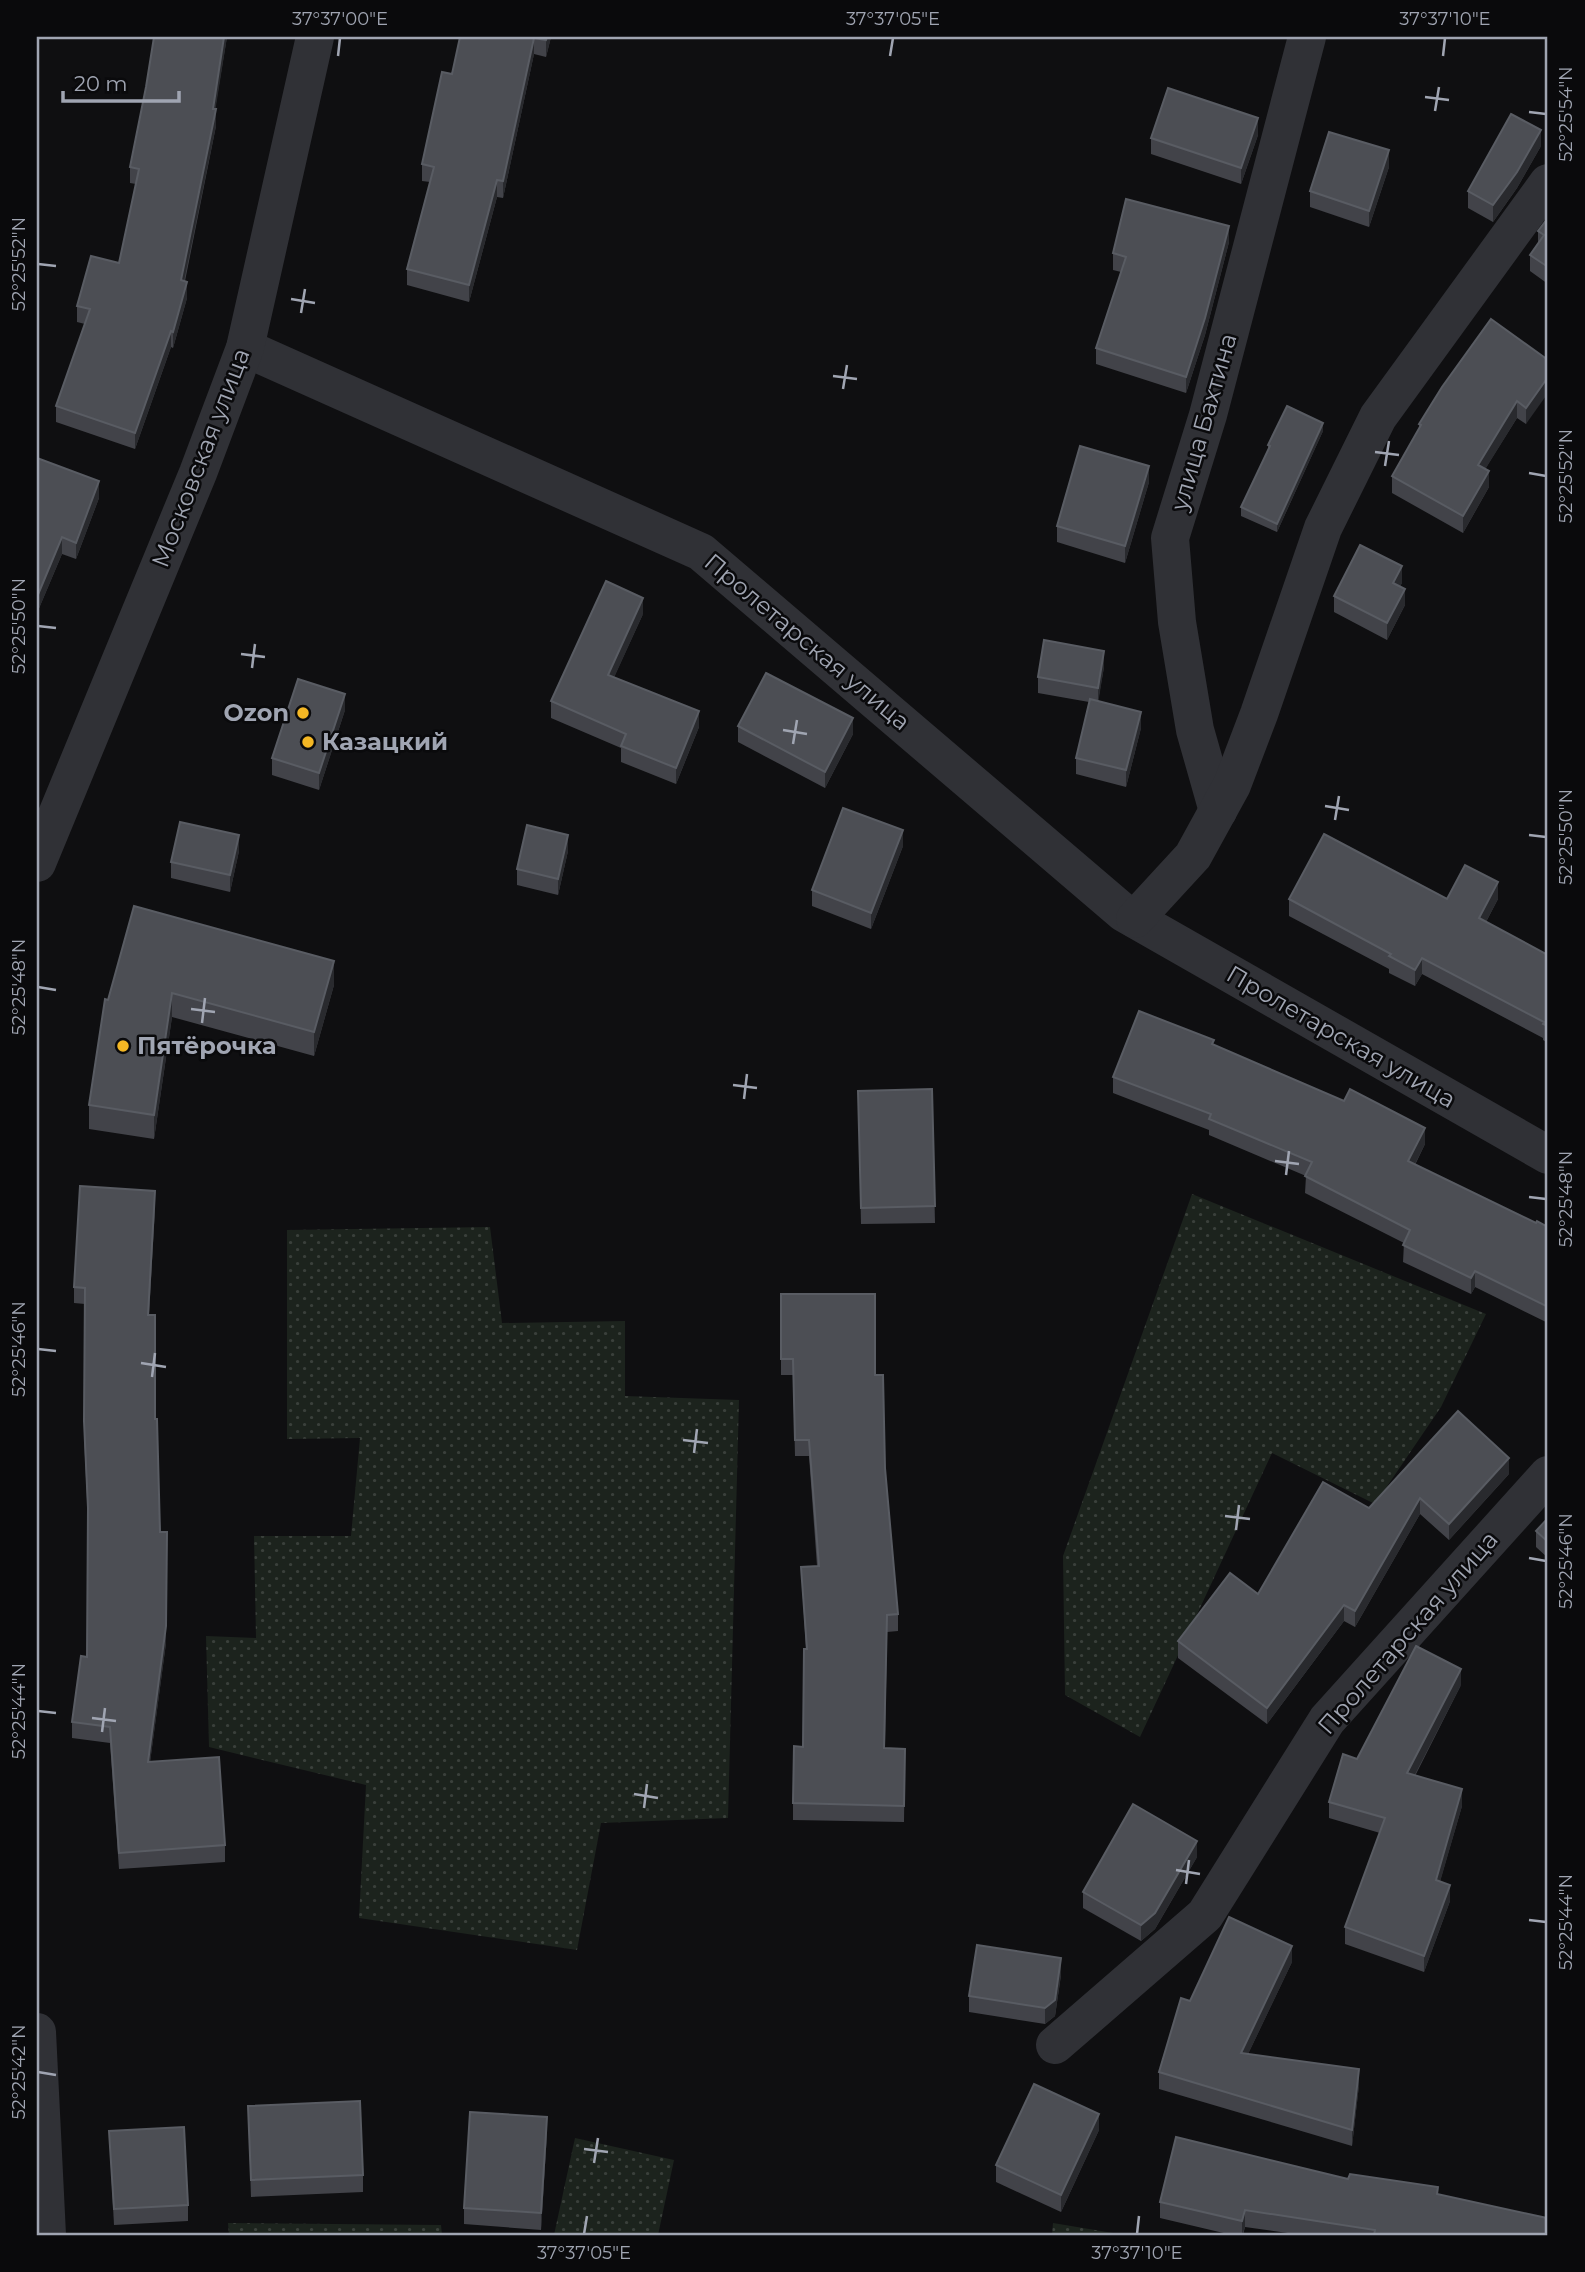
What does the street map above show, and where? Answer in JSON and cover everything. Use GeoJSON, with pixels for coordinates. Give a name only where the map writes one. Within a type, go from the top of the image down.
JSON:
{"type":"FeatureCollection","features":[{"type":"Feature","properties":{"kind":"street","name":"Московская улица"},"geometry":{"type":"LineString","coordinates":[[37,863],[198,473],[245,348],[316,37]]}},
{"type":"Feature","properties":{"kind":"street","name":"улица Бахтина"},"geometry":{"type":"LineString","coordinates":[[1218,811],[1195,730],[1177,622],[1170,538],[1222,364],[1307,37]]}},
{"type":"Feature","properties":{"kind":"street"},"geometry":{"type":"LineString","coordinates":[[1135,919],[1193,856],[1232,785],[1323,528],[1378,417],[1548,183]]}},
{"type":"Feature","properties":{"kind":"street","name":"Пролетарская улица"},"geometry":{"type":"LineString","coordinates":[[245,348],[701,552],[1124,913],[1548,1155]]}},
{"type":"Feature","properties":{"kind":"street","name":"Пролетарская улица"},"geometry":{"type":"LineString","coordinates":[[1055,2045],[1205,1915],[1326,1720],[1548,1475]]}},
{"type":"Feature","properties":{"kind":"street"},"geometry":{"type":"LineString","coordinates":[[37,2032],[47,2235]]}},
{"type":"Feature","properties":{"kind":"shaded area"},"geometry":{"type":"Polygon","coordinates":[[[1192,1194],[1486,1314],[1441,1407],[1375,1504],[1272,1453],[1140,1737],[1065,1695],[1063,1556],[1192,1194]]]}},
{"type":"Feature","properties":{"kind":"shaded area"},"geometry":{"type":"Polygon","coordinates":[[[490,1227],[502,1323],[625,1321],[625,1396],[739,1400],[728,1818],[601,1823],[577,1950],[359,1918],[366,1785],[209,1747],[206,1636],[256,1638],[254,1536],[351,1536],[360,1438],[287,1439],[287,1230],[490,1227]]]}},
{"type":"Feature","properties":{"kind":"shaded area"},"geometry":{"type":"Polygon","coordinates":[[[575,2138],[674,2160],[658,2235],[554,2235],[575,2138]]]}},
{"type":"Feature","properties":{"kind":"shaded area"},"geometry":{"type":"Polygon","coordinates":[[[228,2223],[441,2225],[442,2235],[229,2235],[228,2223]]]}},
{"type":"Feature","properties":{"kind":"shaded area"},"geometry":{"type":"Polygon","coordinates":[[[1053,2223],[1125,2235],[1052,2235],[1053,2223]]]}},
{"type":"Feature","properties":{"kind":"building"},"geometry":{"type":"Polygon","coordinates":[[[154,37],[224,37],[213,109],[216,109],[181,280],[187,282],[173,332],[171,331],[135,433],[56,406],[90,309],[77,306],[91,256],[119,263],[139,169],[130,167],[154,37]]]}},
{"type":"Feature","properties":{"kind":"building"},"geometry":{"type":"Polygon","coordinates":[[[460,37],[547,37],[546,40],[534,38],[503,181],[497,180],[469,285],[407,269],[434,167],[422,164],[442,72],[452,74],[460,37]]]}},
{"type":"Feature","properties":{"kind":"building"},"geometry":{"type":"Polygon","coordinates":[[[1168,88],[1258,118],[1241,168],[1151,138],[1168,88]]]}},
{"type":"Feature","properties":{"kind":"building"},"geometry":{"type":"Polygon","coordinates":[[[1511,114],[1541,130],[1517,172],[1493,205],[1468,191],[1511,114]]]}},
{"type":"Feature","properties":{"kind":"building"},"geometry":{"type":"Polygon","coordinates":[[[1329,132],[1389,150],[1369,211],[1310,191],[1329,132]]]}},
{"type":"Feature","properties":{"kind":"building"},"geometry":{"type":"Polygon","coordinates":[[[1126,199],[1229,226],[1205,318],[1186,377],[1096,348],[1126,257],[1113,253],[1126,199]]]}},
{"type":"Feature","properties":{"kind":"building"},"geometry":{"type":"Polygon","coordinates":[[[1548,218],[1548,267],[1530,255],[1544,235],[1538,231],[1548,218]]]}},
{"type":"Feature","properties":{"kind":"building"},"geometry":{"type":"Polygon","coordinates":[[[1491,319],[1548,360],[1548,377],[1526,408],[1517,401],[1478,465],[1489,471],[1463,516],[1392,476],[1442,387],[1491,319]]]}},
{"type":"Feature","properties":{"kind":"building"},"geometry":{"type":"Polygon","coordinates":[[[1287,406],[1323,423],[1277,524],[1241,507],[1287,406]]]}},
{"type":"Feature","properties":{"kind":"building"},"geometry":{"type":"Polygon","coordinates":[[[1080,446],[1149,466],[1125,546],[1057,526],[1080,446]]]}},
{"type":"Feature","properties":{"kind":"building"},"geometry":{"type":"Polygon","coordinates":[[[37,458],[99,481],[76,543],[62,537],[37,597],[37,458]]]}},
{"type":"Feature","properties":{"kind":"building"},"geometry":{"type":"Polygon","coordinates":[[[1360,545],[1402,566],[1393,583],[1405,589],[1387,623],[1334,596],[1360,545]]]}},
{"type":"Feature","properties":{"kind":"building"},"geometry":{"type":"Polygon","coordinates":[[[606,581],[643,598],[608,675],[699,711],[676,768],[621,746],[626,734],[551,701],[606,581]]]}},
{"type":"Feature","properties":{"kind":"building"},"geometry":{"type":"Polygon","coordinates":[[[1044,640],[1104,651],[1098,688],[1038,677],[1044,640]]]}},
{"type":"Feature","properties":{"kind":"building"},"geometry":{"type":"Polygon","coordinates":[[[766,673],[853,718],[825,772],[738,726],[766,673]]]}},
{"type":"Feature","properties":{"kind":"building"},"geometry":{"type":"Polygon","coordinates":[[[298,679],[345,694],[319,773],[272,758],[298,679]]]}},
{"type":"Feature","properties":{"kind":"building"},"geometry":{"type":"Polygon","coordinates":[[[1090,699],[1141,712],[1126,770],[1076,758],[1090,699]]]}},
{"type":"Feature","properties":{"kind":"building"},"geometry":{"type":"Polygon","coordinates":[[[843,808],[903,830],[871,913],[812,890],[843,808]]]}},
{"type":"Feature","properties":{"kind":"building"},"geometry":{"type":"Polygon","coordinates":[[[180,822],[239,835],[230,875],[171,862],[180,822]]]}},
{"type":"Feature","properties":{"kind":"building"},"geometry":{"type":"Polygon","coordinates":[[[527,825],[568,835],[558,879],[517,869],[527,825]]]}},
{"type":"Feature","properties":{"kind":"building"},"geometry":{"type":"Polygon","coordinates":[[[1324,834],[1447,899],[1465,865],[1498,882],[1479,918],[1548,955],[1548,1026],[1422,958],[1415,970],[1389,956],[1391,954],[1289,899],[1324,834]]]}},
{"type":"Feature","properties":{"kind":"building"},"geometry":{"type":"Polygon","coordinates":[[[134,906],[334,961],[314,1032],[172,993],[154,1115],[89,1105],[105,999],[108,1000],[134,906]]]}},
{"type":"Feature","properties":{"kind":"building"},"geometry":{"type":"Polygon","coordinates":[[[1139,1011],[1214,1040],[1212,1044],[1344,1101],[1350,1089],[1425,1128],[1408,1161],[1548,1227],[1548,1307],[1475,1271],[1471,1278],[1403,1245],[1410,1230],[1305,1176],[1312,1162],[1209,1119],[1211,1114],[1113,1077],[1139,1011]]]}},
{"type":"Feature","properties":{"kind":"building"},"geometry":{"type":"Polygon","coordinates":[[[932,1089],[935,1206],[861,1208],[858,1091],[932,1089]]]}},
{"type":"Feature","properties":{"kind":"building"},"geometry":{"type":"Polygon","coordinates":[[[80,1186],[155,1191],[148,1315],[155,1315],[155,1419],[160,1532],[167,1532],[166,1626],[148,1762],[219,1757],[225,1845],[119,1853],[110,1727],[72,1722],[81,1656],[87,1657],[85,1288],[74,1287],[80,1186]]]}},
{"type":"Feature","properties":{"kind":"building"},"geometry":{"type":"Polygon","coordinates":[[[781,1294],[875,1294],[875,1375],[883,1375],[885,1468],[898,1614],[887,1615],[884,1748],[905,1749],[904,1806],[793,1803],[794,1746],[803,1747],[804,1649],[807,1649],[801,1567],[819,1566],[809,1440],[795,1440],[793,1359],[781,1359],[781,1294]]]}},
{"type":"Feature","properties":{"kind":"building"},"geometry":{"type":"Polygon","coordinates":[[[1458,1411],[1509,1458],[1449,1524],[1420,1498],[1355,1611],[1344,1605],[1267,1708],[1178,1641],[1230,1573],[1258,1594],[1323,1482],[1369,1508],[1458,1411]]]}},
{"type":"Feature","properties":{"kind":"building"},"geometry":{"type":"Polygon","coordinates":[[[1548,1518],[1548,1542],[1536,1531],[1548,1518]]]}},
{"type":"Feature","properties":{"kind":"building"},"geometry":{"type":"Polygon","coordinates":[[[1416,1646],[1461,1669],[1407,1773],[1462,1789],[1436,1880],[1450,1885],[1424,1956],[1345,1927],[1385,1818],[1329,1802],[1343,1754],[1357,1759],[1416,1646]]]}},
{"type":"Feature","properties":{"kind":"building"},"geometry":{"type":"Polygon","coordinates":[[[1133,1804],[1197,1841],[1155,1913],[1141,1925],[1083,1892],[1133,1804]]]}},
{"type":"Feature","properties":{"kind":"building"},"geometry":{"type":"Polygon","coordinates":[[[1229,1917],[1292,1946],[1241,2053],[1359,2069],[1352,2130],[1159,2072],[1181,1998],[1190,2001],[1229,1917]]]}},
{"type":"Feature","properties":{"kind":"building"},"geometry":{"type":"Polygon","coordinates":[[[977,1945],[1061,1958],[1055,2000],[1045,2008],[969,1996],[977,1945]]]}},
{"type":"Feature","properties":{"kind":"building"},"geometry":{"type":"Polygon","coordinates":[[[1034,2084],[1099,2114],[1061,2195],[996,2165],[1034,2084]]]}},
{"type":"Feature","properties":{"kind":"building"},"geometry":{"type":"Polygon","coordinates":[[[360,2101],[363,2175],[251,2180],[248,2106],[360,2101]]]}},
{"type":"Feature","properties":{"kind":"building"},"geometry":{"type":"Polygon","coordinates":[[[470,2112],[547,2117],[541,2213],[464,2208],[470,2112]]]}},
{"type":"Feature","properties":{"kind":"building"},"geometry":{"type":"Polygon","coordinates":[[[184,2127],[188,2205],[114,2209],[109,2131],[184,2127]]]}},
{"type":"Feature","properties":{"kind":"building"},"geometry":{"type":"Polygon","coordinates":[[[1176,2137],[1348,2179],[1350,2174],[1438,2187],[1437,2194],[1547,2218],[1548,2216],[1548,2235],[1374,2235],[1375,2230],[1245,2210],[1242,2221],[1160,2202],[1176,2137]]]}},
{"type":"Feature","properties":{"kind":"place","name":"Ozon"},"geometry":{"type":"Point","coordinates":[303,713]}},
{"type":"Feature","properties":{"kind":"place","name":"Казацкий"},"geometry":{"type":"Point","coordinates":[308,742]}},
{"type":"Feature","properties":{"kind":"place","name":"Пятёрочка"},"geometry":{"type":"Point","coordinates":[123,1046]}}]}
